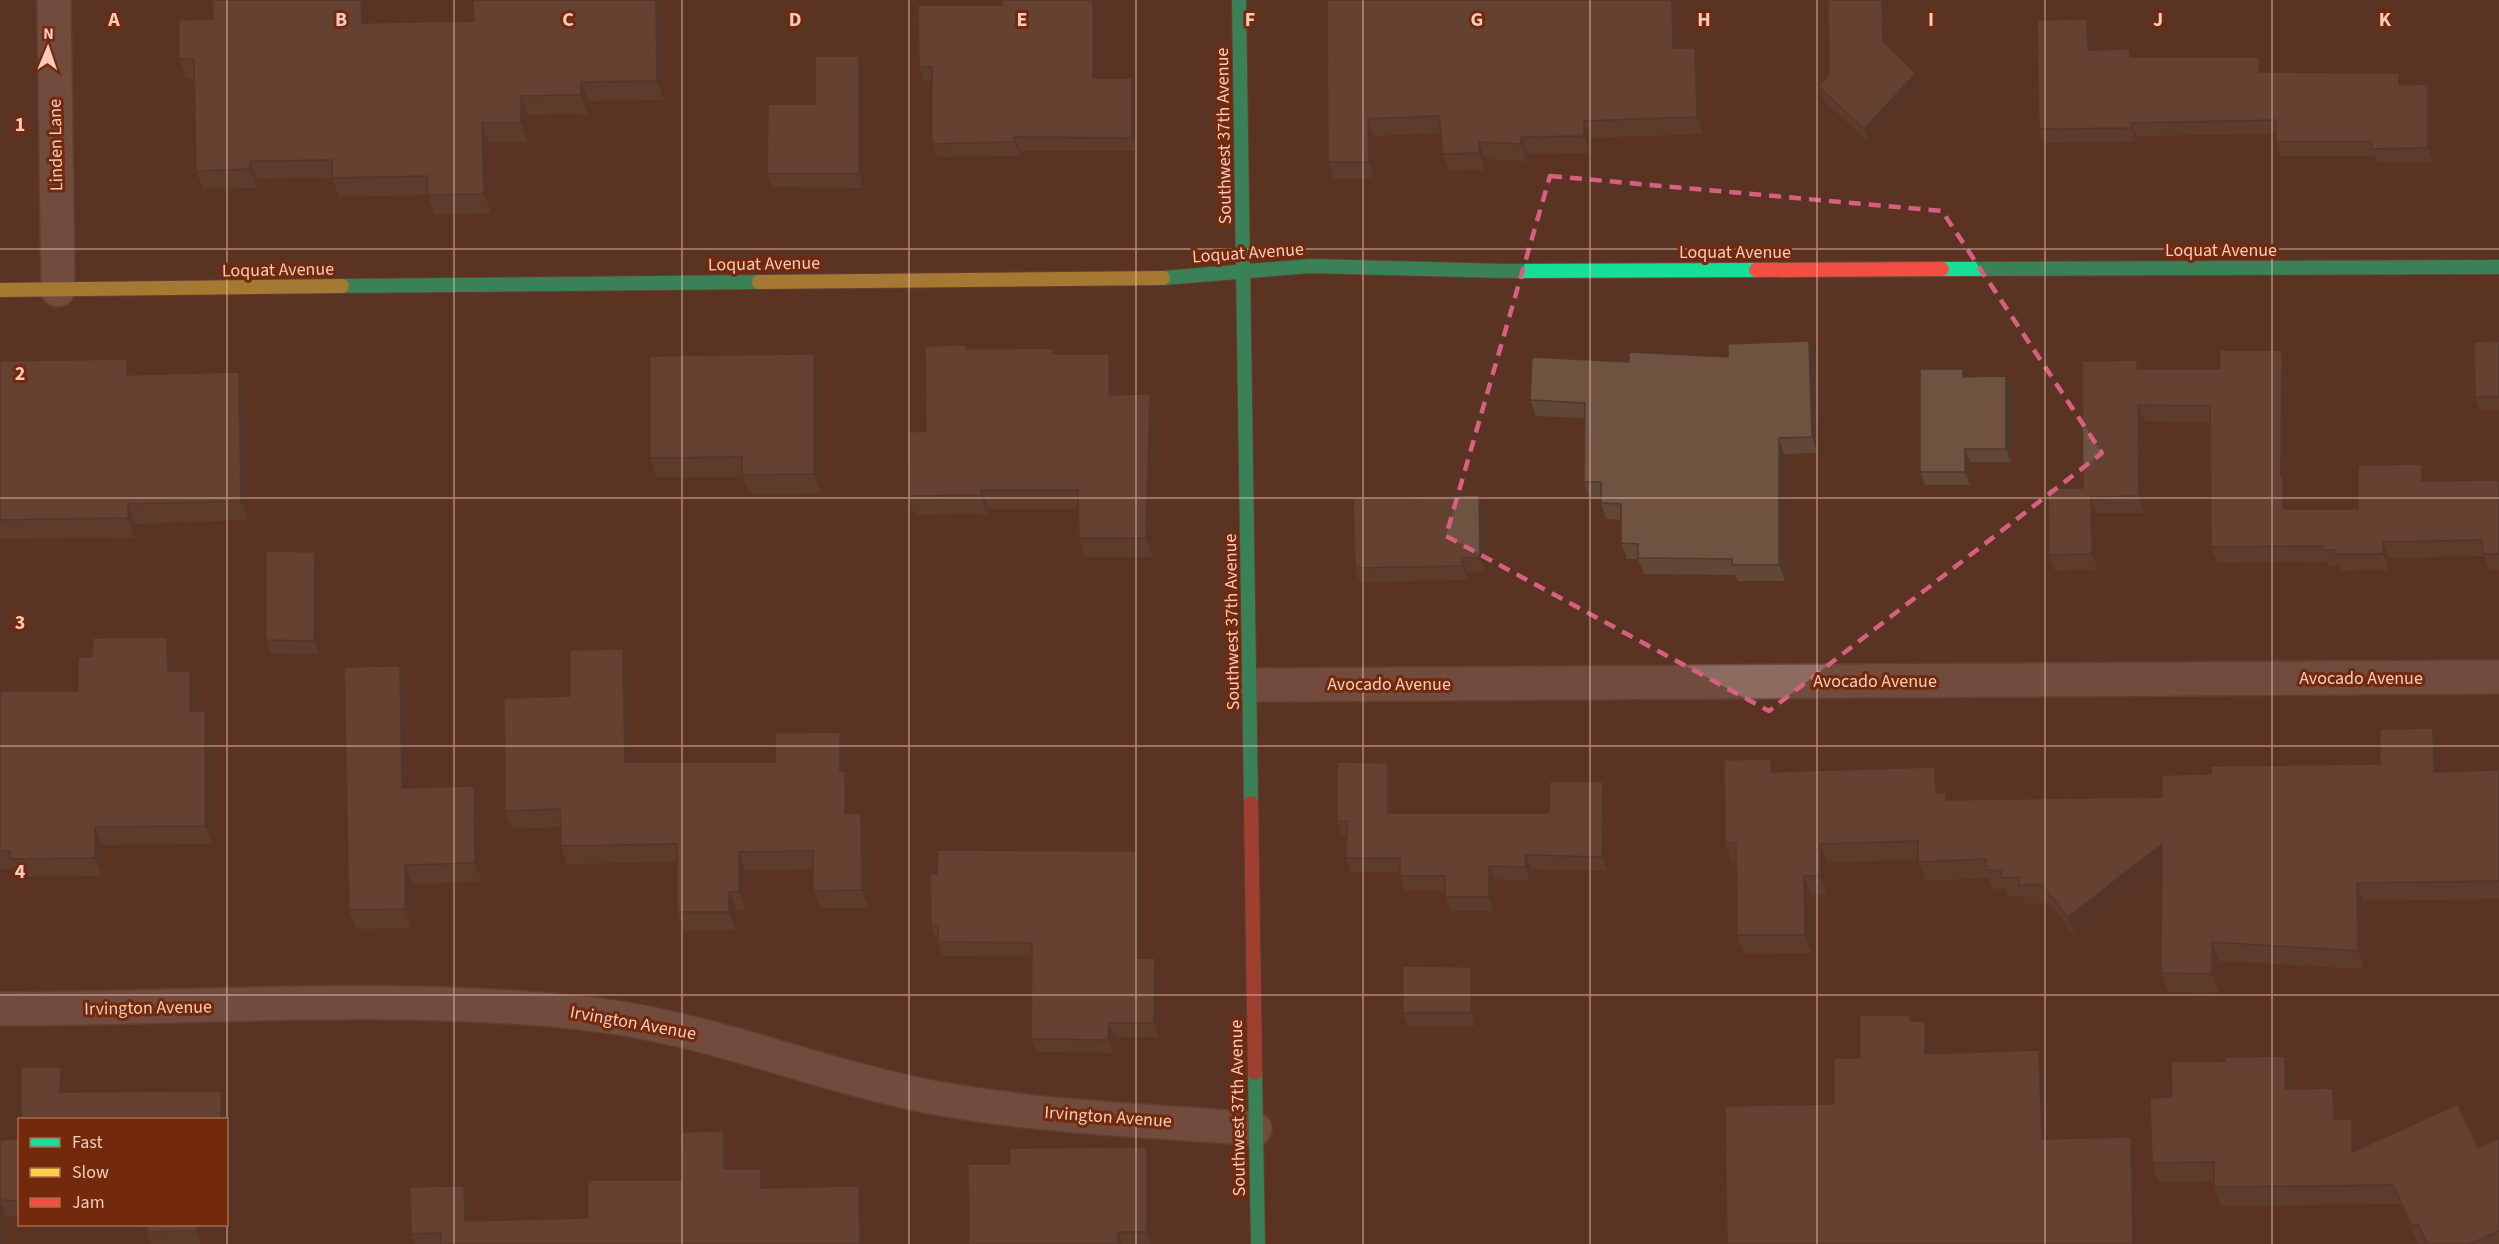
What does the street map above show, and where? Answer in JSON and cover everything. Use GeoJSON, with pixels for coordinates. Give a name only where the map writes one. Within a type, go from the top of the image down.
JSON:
{"type":"FeatureCollection","features":[{"type":"Feature","properties":{"kind":"street","name":"Linden Lane"},"geometry":{"type":"LineString","coordinates":[[54,0],[58,290]]}},
{"type":"Feature","properties":{"kind":"street","name":"Southwest 37th Avenue"},"geometry":{"type":"LineString","coordinates":[[1239,0],[1258,1244]]}},
{"type":"Feature","properties":{"kind":"street","name":"Loquat Avenue"},"geometry":{"type":"LineString","coordinates":[[0,290],[1165,278],[1310,266],[1505,271],[2499,267]]}},
{"type":"Feature","properties":{"kind":"street","name":"Avocado Avenue"},"geometry":{"type":"LineString","coordinates":[[1251,685],[2499,677]]}},
{"type":"Feature","properties":{"kind":"street","name":"Irvington Avenue"},"geometry":{"type":"LineString","coordinates":[[0,1010],[377,1002],[553,1010],[675,1028],[873,1085],[974,1105],[1040,1113],[1255,1129]]}},
{"type":"Feature","properties":{"kind":"highlighted area"},"geometry":{"type":"Polygon","coordinates":[[[1550,176],[1942,211],[2102,453],[1769,711],[1446,536],[1550,176]]]}},
{"type":"Feature","properties":{"kind":"building"},"geometry":{"type":"Polygon","coordinates":[[[212,0],[361,0],[362,23],[474,21],[473,0],[656,0],[657,81],[581,82],[581,95],[521,96],[521,123],[482,123],[484,194],[428,195],[427,176],[332,178],[332,160],[250,161],[250,169],[196,171],[194,59],[179,59],[179,20],[213,19],[212,0]]]}},
{"type":"Feature","properties":{"kind":"building"},"geometry":{"type":"Polygon","coordinates":[[[1002,0],[1093,0],[1093,78],[1132,78],[1132,138],[1015,137],[1015,142],[932,144],[932,67],[919,67],[918,5],[1002,5],[1002,0]]]}},
{"type":"Feature","properties":{"kind":"building"},"geometry":{"type":"Polygon","coordinates":[[[1327,0],[1672,0],[1673,48],[1695,48],[1697,117],[1584,121],[1584,136],[1521,137],[1521,144],[1479,142],[1479,153],[1443,154],[1439,116],[1368,119],[1369,162],[1328,162],[1327,0]]]}},
{"type":"Feature","properties":{"kind":"building"},"geometry":{"type":"Polygon","coordinates":[[[1828,0],[1882,0],[1883,42],[1916,73],[1864,129],[1818,86],[1829,74],[1828,0]]]}},
{"type":"Feature","properties":{"kind":"building"},"geometry":{"type":"Polygon","coordinates":[[[2087,19],[2088,50],[2130,49],[2130,57],[2259,57],[2259,72],[2399,73],[2399,85],[2428,84],[2428,148],[2372,149],[2372,142],[2276,142],[2276,120],[2131,123],[2131,128],[2039,129],[2037,20],[2087,19]]]}},
{"type":"Feature","properties":{"kind":"building"},"geometry":{"type":"Polygon","coordinates":[[[815,56],[859,56],[859,174],[767,174],[768,104],[815,104],[815,56]]]}},
{"type":"Feature","properties":{"kind":"building"},"geometry":{"type":"Polygon","coordinates":[[[1809,341],[1812,437],[1779,438],[1779,565],[1732,565],[1732,559],[1638,558],[1638,544],[1621,543],[1621,504],[1601,503],[1601,482],[1584,482],[1585,403],[1530,400],[1532,357],[1629,362],[1629,352],[1728,357],[1728,344],[1809,341]]]}},
{"type":"Feature","properties":{"kind":"building"},"geometry":{"type":"Polygon","coordinates":[[[2499,341],[2499,397],[2475,397],[2474,342],[2499,341]]]}},
{"type":"Feature","properties":{"kind":"building"},"geometry":{"type":"Polygon","coordinates":[[[966,345],[966,349],[1053,348],[1053,354],[1109,354],[1109,395],[1150,394],[1146,538],[1079,538],[1078,490],[981,490],[981,495],[908,496],[907,432],[926,431],[925,346],[966,345]]]}},
{"type":"Feature","properties":{"kind":"building"},"geometry":{"type":"Polygon","coordinates":[[[2220,350],[2282,350],[2283,509],[2358,509],[2358,465],[2422,464],[2422,481],[2499,480],[2499,554],[2483,554],[2482,540],[2383,542],[2383,554],[2335,554],[2335,550],[2322,550],[2322,546],[2211,547],[2210,406],[2138,405],[2139,496],[2091,497],[2092,554],[2049,555],[2048,488],[2083,488],[2082,361],[2137,360],[2137,369],[2220,369],[2220,350]]]}},
{"type":"Feature","properties":{"kind":"building"},"geometry":{"type":"Polygon","coordinates":[[[814,354],[814,474],[742,475],[742,457],[650,458],[650,356],[814,354]]]}},
{"type":"Feature","properties":{"kind":"building"},"geometry":{"type":"Polygon","coordinates":[[[127,359],[127,375],[239,372],[241,501],[128,504],[128,518],[0,520],[0,361],[127,359]]]}},
{"type":"Feature","properties":{"kind":"building"},"geometry":{"type":"Polygon","coordinates":[[[1920,369],[1963,369],[1963,377],[2006,376],[2006,449],[1965,449],[1965,472],[1920,472],[1920,369]]]}},
{"type":"Feature","properties":{"kind":"building"},"geometry":{"type":"Polygon","coordinates":[[[1479,495],[1480,558],[1462,558],[1462,566],[1355,568],[1353,498],[1479,495]]]}},
{"type":"Feature","properties":{"kind":"building"},"geometry":{"type":"Polygon","coordinates":[[[266,551],[315,552],[314,641],[266,640],[266,551]]]}},
{"type":"Feature","properties":{"kind":"building"},"geometry":{"type":"Polygon","coordinates":[[[167,637],[168,671],[190,671],[190,711],[205,711],[205,826],[95,827],[95,858],[10,859],[10,851],[0,851],[0,691],[78,691],[78,657],[92,657],[93,638],[167,637]]]}},
{"type":"Feature","properties":{"kind":"building"},"geometry":{"type":"Polygon","coordinates":[[[623,649],[625,762],[775,762],[775,733],[840,732],[840,771],[845,771],[845,814],[861,813],[862,890],[813,891],[813,851],[739,852],[739,892],[729,892],[729,912],[677,912],[677,844],[561,846],[560,809],[505,811],[504,698],[570,696],[570,650],[623,649]]]}},
{"type":"Feature","properties":{"kind":"building"},"geometry":{"type":"Polygon","coordinates":[[[400,666],[402,788],[474,786],[475,863],[405,865],[405,909],[349,910],[344,667],[400,666]]]}},
{"type":"Feature","properties":{"kind":"building"},"geometry":{"type":"Polygon","coordinates":[[[2433,728],[2434,772],[2499,770],[2499,881],[2357,883],[2358,951],[2212,942],[2212,974],[2161,973],[2162,844],[2068,917],[2042,885],[2019,885],[2019,877],[2001,878],[2001,871],[1986,870],[1986,859],[1918,862],[1918,841],[1820,844],[1820,876],[1804,876],[1805,935],[1737,935],[1736,843],[1725,843],[1724,760],[1771,759],[1771,772],[1935,767],[1936,793],[1946,792],[1946,800],[2162,797],[2162,775],[2211,774],[2211,766],[2380,764],[2380,729],[2433,728]]]}},
{"type":"Feature","properties":{"kind":"building"},"geometry":{"type":"Polygon","coordinates":[[[1337,762],[1388,763],[1388,813],[1549,813],[1550,781],[1603,782],[1602,857],[1526,855],[1525,867],[1489,866],[1489,897],[1445,897],[1445,876],[1400,876],[1400,858],[1346,858],[1347,821],[1337,821],[1337,762]]]}},
{"type":"Feature","properties":{"kind":"building"},"geometry":{"type":"Polygon","coordinates":[[[938,850],[1137,851],[1137,958],[1155,958],[1154,1023],[1109,1023],[1108,1040],[1031,1039],[1032,943],[938,942],[938,926],[931,926],[930,874],[937,874],[938,850]]]}},
{"type":"Feature","properties":{"kind":"building"},"geometry":{"type":"Polygon","coordinates":[[[1403,966],[1471,967],[1471,1013],[1403,1013],[1403,966]]]}},
{"type":"Feature","properties":{"kind":"building"},"geometry":{"type":"Polygon","coordinates":[[[1860,1015],[1909,1015],[1910,1021],[1925,1021],[1925,1054],[2039,1050],[2042,1139],[2131,1137],[2133,1244],[1727,1244],[1725,1106],[1834,1104],[1834,1058],[1860,1058],[1860,1015]]]}},
{"type":"Feature","properties":{"kind":"building"},"geometry":{"type":"Polygon","coordinates":[[[2285,1056],[2285,1089],[2333,1088],[2334,1119],[2352,1119],[2352,1152],[2458,1104],[2478,1148],[2499,1138],[2499,1231],[2470,1244],[2427,1244],[2418,1224],[2412,1226],[2393,1185],[2214,1187],[2214,1162],[2152,1163],[2150,1098],[2172,1097],[2171,1062],[2225,1061],[2225,1057],[2285,1056]]]}},
{"type":"Feature","properties":{"kind":"building"},"geometry":{"type":"Polygon","coordinates":[[[21,1067],[61,1067],[60,1092],[221,1091],[221,1118],[21,1118],[21,1067]]]}},
{"type":"Feature","properties":{"kind":"building"},"geometry":{"type":"Polygon","coordinates":[[[724,1131],[724,1169],[761,1169],[761,1188],[859,1186],[860,1244],[441,1244],[441,1233],[411,1234],[410,1187],[464,1186],[465,1221],[588,1218],[588,1180],[682,1180],[681,1132],[724,1131]]]}},
{"type":"Feature","properties":{"kind":"building"},"geometry":{"type":"Polygon","coordinates":[[[18,1139],[18,1201],[0,1200],[0,1140],[18,1139]]]}},
{"type":"Feature","properties":{"kind":"building"},"geometry":{"type":"Polygon","coordinates":[[[1147,1147],[1147,1232],[1118,1232],[1118,1244],[969,1244],[968,1164],[1010,1164],[1010,1148],[1147,1147]]]}},
{"type":"Feature","properties":{"kind":"building"},"geometry":{"type":"Polygon","coordinates":[[[147,1226],[196,1226],[196,1231],[147,1232],[147,1226]]]}},
{"type":"Feature","properties":{"kind":"traffic: fast"},"geometry":{"type":"LineString","coordinates":[[1239,0],[1251,803]]}},
{"type":"Feature","properties":{"kind":"traffic: fast"},"geometry":{"type":"LineString","coordinates":[[1163,278],[1310,266],[1505,271],[1756,270]]}},
{"type":"Feature","properties":{"kind":"traffic: fast"},"geometry":{"type":"LineString","coordinates":[[1942,269],[2499,267]]}},
{"type":"Feature","properties":{"kind":"traffic: fast"},"geometry":{"type":"LineString","coordinates":[[342,286],[759,282]]}},
{"type":"Feature","properties":{"kind":"traffic: fast"},"geometry":{"type":"LineString","coordinates":[[1255,1073],[1258,1244]]}},
{"type":"Feature","properties":{"kind":"traffic: slow"},"geometry":{"type":"LineString","coordinates":[[759,282],[1163,278]]}},
{"type":"Feature","properties":{"kind":"traffic: slow"},"geometry":{"type":"LineString","coordinates":[[0,290],[342,286]]}},
{"type":"Feature","properties":{"kind":"traffic: jam"},"geometry":{"type":"LineString","coordinates":[[1756,270],[1942,269]]}},
{"type":"Feature","properties":{"kind":"traffic: jam"},"geometry":{"type":"LineString","coordinates":[[1251,803],[1255,1073]]}}]}
